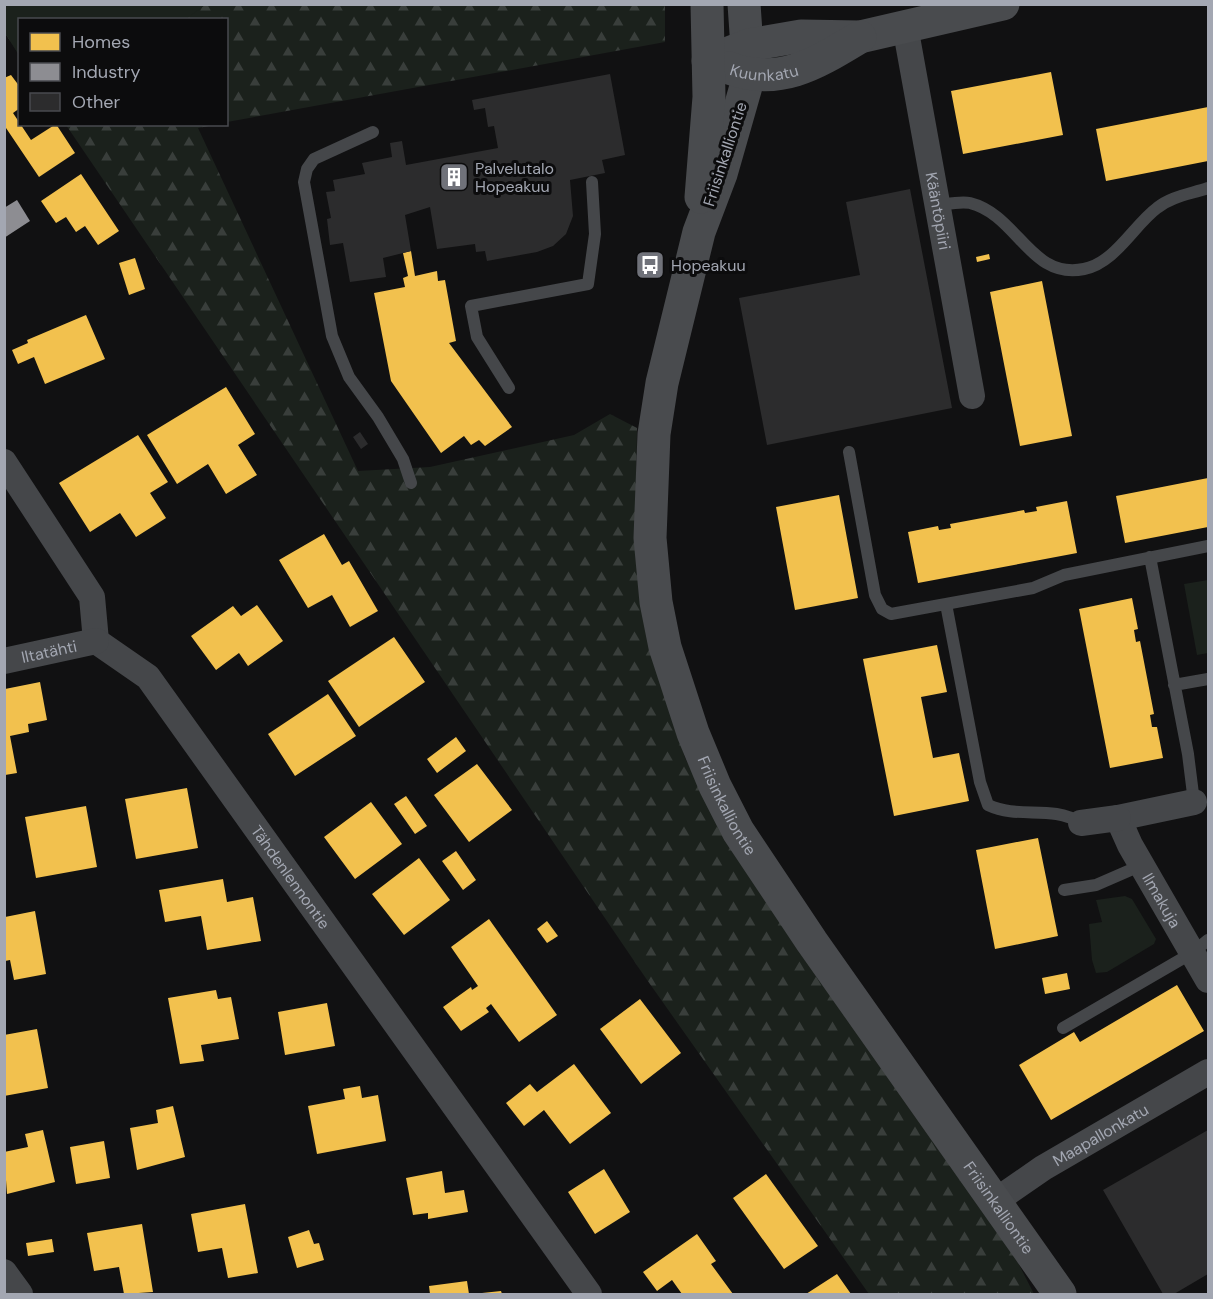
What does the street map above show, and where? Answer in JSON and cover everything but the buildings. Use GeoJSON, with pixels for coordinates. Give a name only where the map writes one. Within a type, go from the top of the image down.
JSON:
{"type":"FeatureCollection","features":[{"type":"Feature","properties":{"kind":"main road","name":"Friisinkalliontie"},"geometry":{"type":"LineString","coordinates":[[699,232],[708,115],[707,4]]}},
{"type":"Feature","properties":{"kind":"main road","name":"Friisinkalliontie"},"geometry":{"type":"LineString","coordinates":[[744,4],[749,61],[721,174],[699,232],[662,383],[654,434],[650,538],[656,603],[678,693],[715,786],[750,850],[1060,1294]]}},
{"type":"Feature","properties":{"kind":"main road","name":"Kuunkatu"},"geometry":{"type":"LineString","coordinates":[[708,61],[749,61],[776,75],[811,67],[860,37],[1004,4]]}},
{"type":"Feature","properties":{"kind":"street","name":"Kääntöpiiri"},"geometry":{"type":"LineString","coordinates":[[905,26],[972,396]]}},
{"type":"Feature","properties":{"kind":"street"},"geometry":{"type":"LineString","coordinates":[[4,462],[92,597],[96,641]]}},
{"type":"Feature","properties":{"kind":"street","name":"Iltatähti"},"geometry":{"type":"LineString","coordinates":[[4,661],[96,641]]}},
{"type":"Feature","properties":{"kind":"street","name":"Tähdenlennontie"},"geometry":{"type":"LineString","coordinates":[[96,641],[148,677],[589,1294]]}},
{"type":"Feature","properties":{"kind":"street"},"geometry":{"type":"LineString","coordinates":[[1081,823],[1118,818],[1194,802]]}},
{"type":"Feature","properties":{"kind":"street","name":"Ilmakuja"},"geometry":{"type":"LineString","coordinates":[[1118,818],[1142,865],[1200,946],[1209,980]]}},
{"type":"Feature","properties":{"kind":"street","name":"Maapallonkatu"},"geometry":{"type":"LineString","coordinates":[[994,1202],[1043,1168],[1209,1072]]}},
{"type":"Feature","properties":{"kind":"street"},"geometry":{"type":"LineString","coordinates":[[4,1272],[21,1294]]}},
{"type":"Feature","properties":{"kind":"lane"},"geometry":{"type":"LineString","coordinates":[[373,132],[314,159],[307,169],[304,182],[332,336],[349,377],[403,459],[411,483]]}},
{"type":"Feature","properties":{"kind":"lane"},"geometry":{"type":"LineString","coordinates":[[509,388],[477,337],[471,306],[588,284],[595,234],[592,182]]}},
{"type":"Feature","properties":{"kind":"lane"},"geometry":{"type":"LineString","coordinates":[[938,205],[968,202],[993,212],[1043,263],[1055,269],[1071,271],[1087,269],[1103,260],[1155,209],[1171,198],[1209,188]]}},
{"type":"Feature","properties":{"kind":"lane"},"geometry":{"type":"LineString","coordinates":[[849,452],[875,595],[882,609],[891,614],[1033,588],[1064,575],[1209,546]]}},
{"type":"Feature","properties":{"kind":"lane"},"geometry":{"type":"LineString","coordinates":[[1150,557],[1188,754],[1194,802]]}},
{"type":"Feature","properties":{"kind":"lane"},"geometry":{"type":"LineString","coordinates":[[946,604],[980,782],[988,805],[1004,812],[1066,814],[1081,823]]}},
{"type":"Feature","properties":{"kind":"lane"},"geometry":{"type":"LineString","coordinates":[[1174,686],[1209,679]]}},
{"type":"Feature","properties":{"kind":"lane"},"geometry":{"type":"LineString","coordinates":[[1064,890],[1096,885],[1142,865]]}},
{"type":"Feature","properties":{"kind":"lane"},"geometry":{"type":"LineString","coordinates":[[1063,1028],[1200,946]]}},
{"type":"Feature","properties":{"kind":"green space"},"geometry":{"type":"Polygon","coordinates":[[[5,4],[205,5],[187,18],[18,18],[18,53],[5,33],[5,4]]]}},
{"type":"Feature","properties":{"kind":"green space"},"geometry":{"type":"Polygon","coordinates":[[[4,5],[665,5],[665,42],[228,122],[228,18],[18,18],[18,53],[5,33],[4,5]]]}},
{"type":"Feature","properties":{"kind":"green space"},"geometry":{"type":"Polygon","coordinates":[[[67,126],[209,126],[198,128],[358,471],[430,467],[574,435],[610,414],[637,428],[636,493],[653,653],[685,758],[719,824],[1013,1253],[1034,1294],[869,1294],[645,977],[67,126]]]}},
{"type":"Feature","properties":{"kind":"green space"},"geometry":{"type":"Polygon","coordinates":[[[1208,580],[1208,653],[1197,655],[1184,584],[1208,580]]]}},
{"type":"Feature","properties":{"kind":"green space"},"geometry":{"type":"Polygon","coordinates":[[[1125,896],[1132,899],[1156,939],[1154,944],[1107,972],[1096,973],[1092,960],[1089,924],[1102,922],[1096,900],[1125,896]]]}},
{"type":"Feature","properties":{"kind":"place","name":"Palvelutalo Hopeakuu"},"geometry":{"type":"Point","coordinates":[454,177]}},
{"type":"Feature","properties":{"kind":"place","name":"Hopeakuu"},"geometry":{"type":"Point","coordinates":[650,265]}}]}
